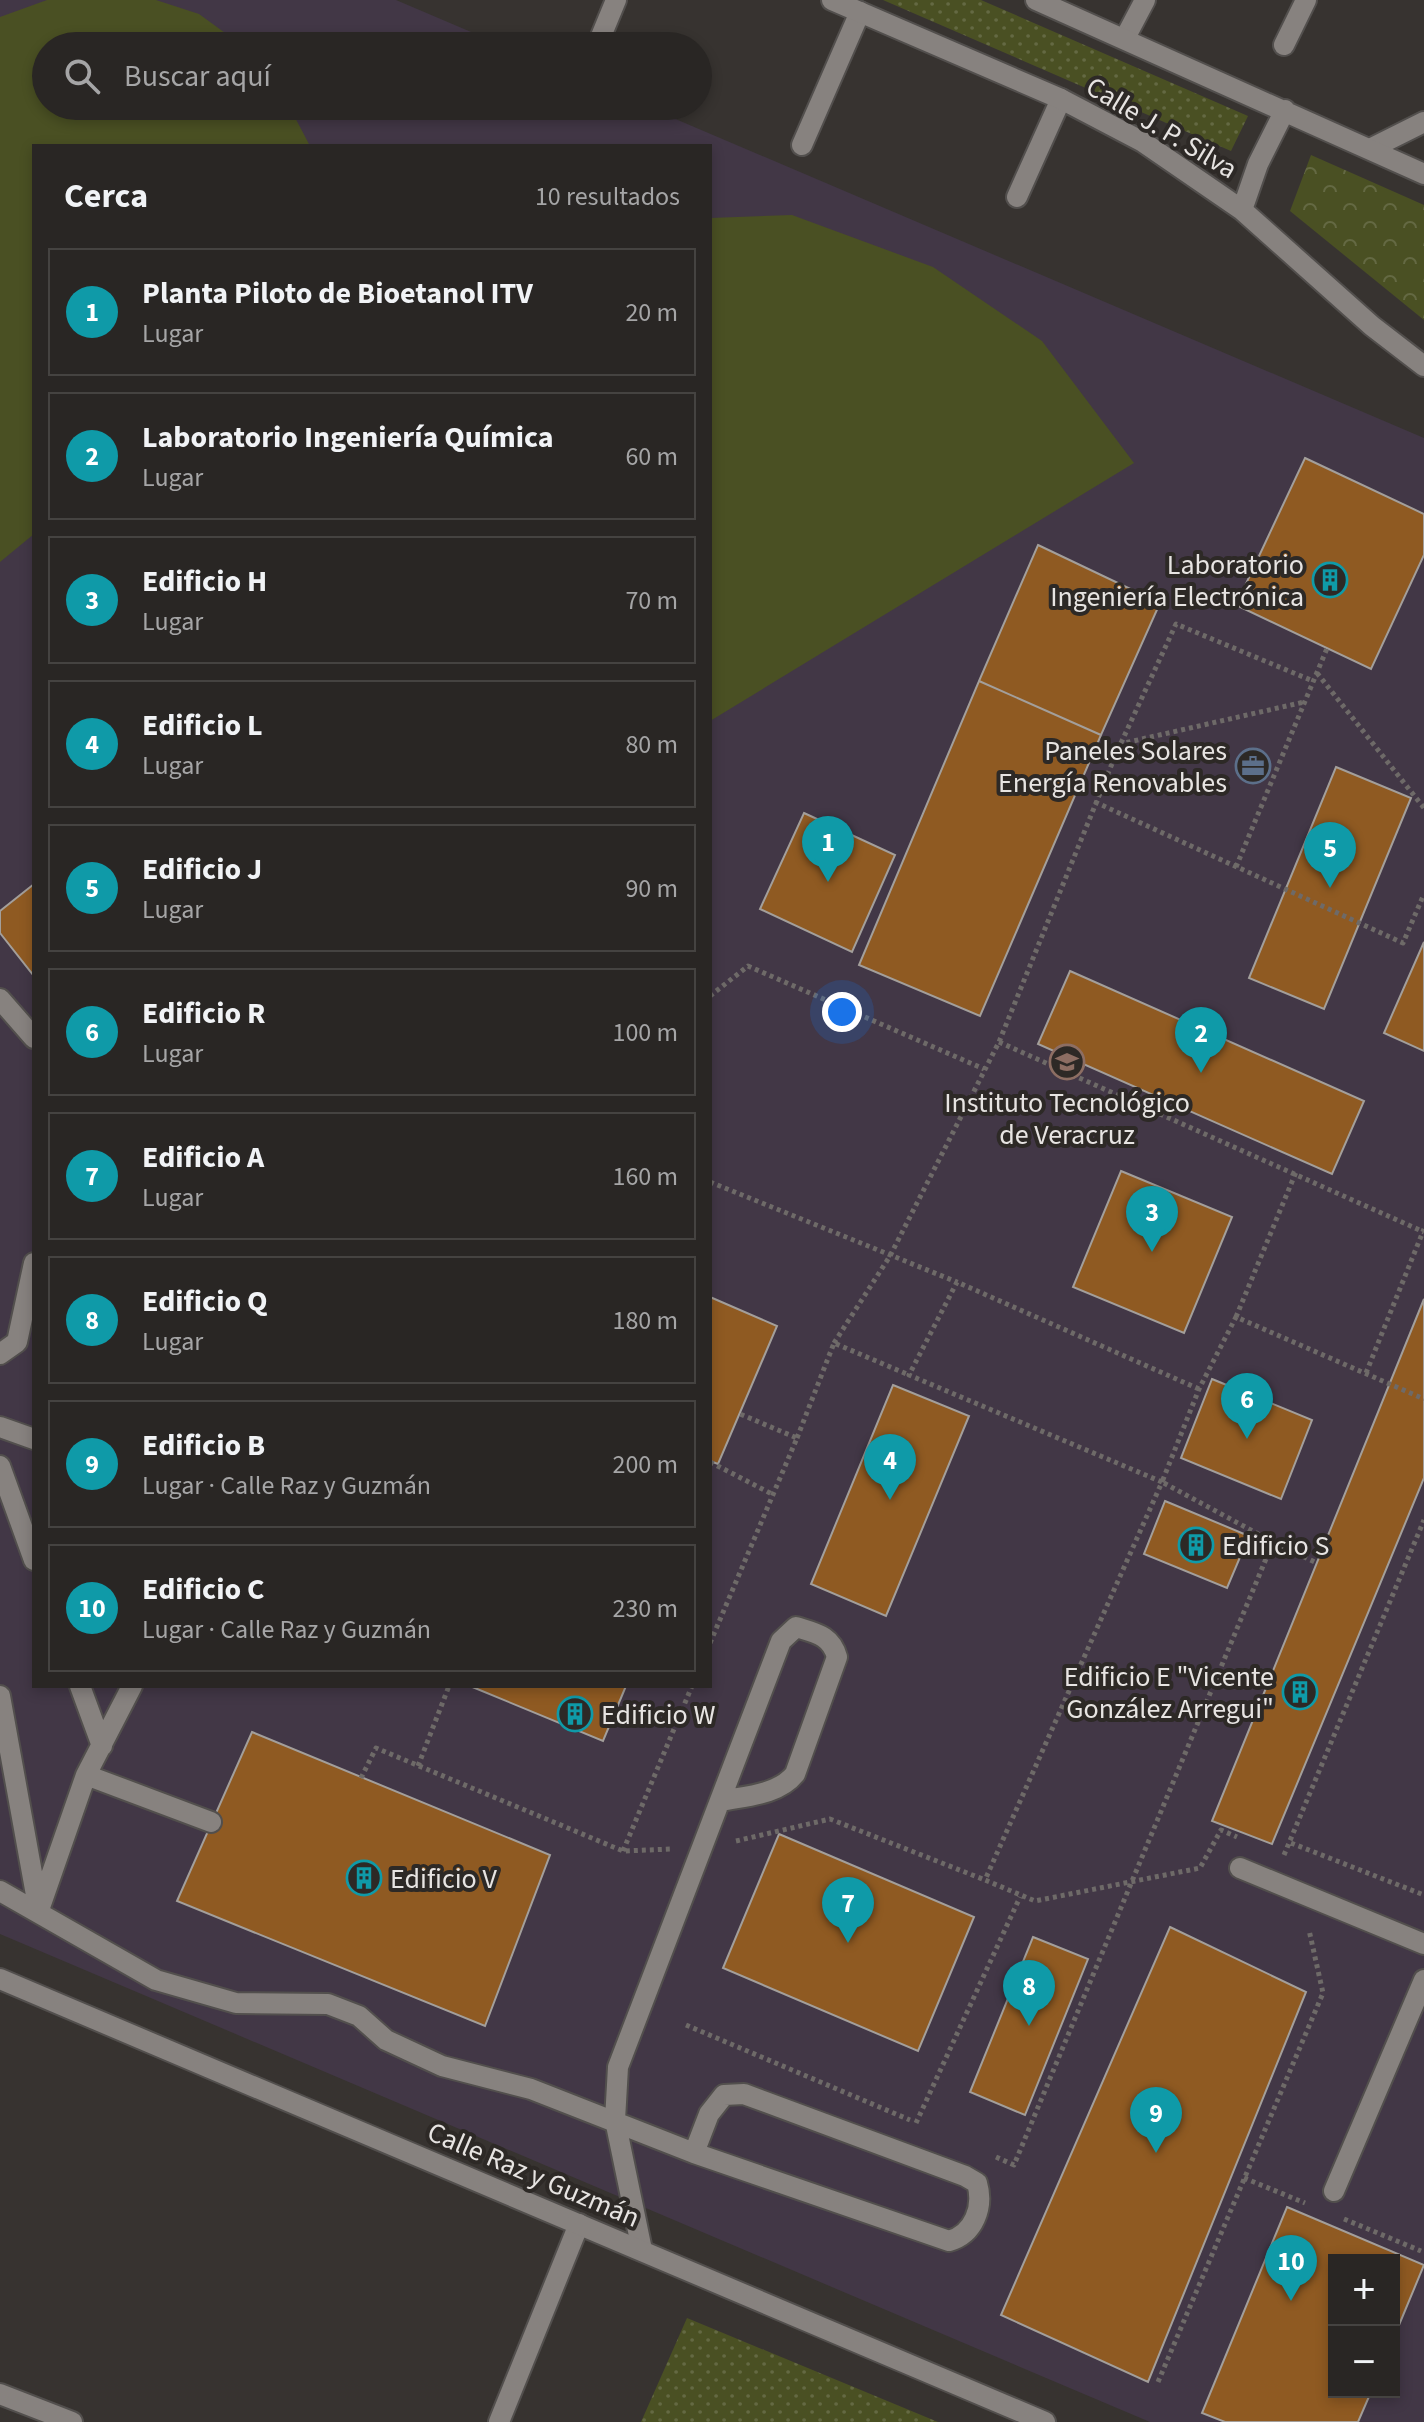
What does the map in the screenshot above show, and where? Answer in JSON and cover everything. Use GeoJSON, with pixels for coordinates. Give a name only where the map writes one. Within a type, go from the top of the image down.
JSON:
{"type":"FeatureCollection","features":[{"type":"Feature","properties":{"kind":"street"},"geometry":{"type":"LineString","coordinates":[[603,32],[616,0]]}},
{"type":"Feature","properties":{"kind":"street","name":"Calle J. P. Silva"},"geometry":{"type":"LineString","coordinates":[[832,0],[1061,99],[1143,142],[1242,210],[1372,326],[1424,366]]}},
{"type":"Feature","properties":{"kind":"street","name":"Calle J. P. Silva"},"geometry":{"type":"LineString","coordinates":[[1036,0],[1372,148],[1424,174]]}},
{"type":"Feature","properties":{"kind":"street"},"geometry":{"type":"LineString","coordinates":[[1125,38],[1145,0]]}},
{"type":"Feature","properties":{"kind":"street"},"geometry":{"type":"LineString","coordinates":[[1284,45],[1306,0]]}},
{"type":"Feature","properties":{"kind":"street"},"geometry":{"type":"LineString","coordinates":[[802,145],[860,12]]}},
{"type":"Feature","properties":{"kind":"street"},"geometry":{"type":"LineString","coordinates":[[1017,197],[1061,99]]}},
{"type":"Feature","properties":{"kind":"street"},"geometry":{"type":"LineString","coordinates":[[1242,210],[1258,164],[1285,110]]}},
{"type":"Feature","properties":{"kind":"street"},"geometry":{"type":"LineString","coordinates":[[1372,148],[1424,122]]}},
{"type":"Feature","properties":{"kind":"street"},"geometry":{"type":"LineString","coordinates":[[0,999],[32,1036]]}},
{"type":"Feature","properties":{"kind":"street"},"geometry":{"type":"LineString","coordinates":[[17,1346],[32,1273]]}},
{"type":"Feature","properties":{"kind":"street"},"geometry":{"type":"LineString","coordinates":[[0,1427],[32,1438]]}},
{"type":"Feature","properties":{"kind":"street"},"geometry":{"type":"LineString","coordinates":[[0,1466],[32,1554]]}},
{"type":"Feature","properties":{"kind":"street"},"geometry":{"type":"LineString","coordinates":[[642,2250],[615,2120],[618,2067],[781,1641],[796,1627],[822,1634],[833,1646],[837,1657],[795,1774],[788,1783],[774,1790],[721,1801]]}},
{"type":"Feature","properties":{"kind":"street"},"geometry":{"type":"LineString","coordinates":[[81,1688],[102,1746]]}},
{"type":"Feature","properties":{"kind":"street"},"geometry":{"type":"LineString","coordinates":[[39,1910],[86,1775],[131,1688]]}},
{"type":"Feature","properties":{"kind":"street"},"geometry":{"type":"LineString","coordinates":[[0,1696],[39,1910]]}},
{"type":"Feature","properties":{"kind":"street"},"geometry":{"type":"LineString","coordinates":[[86,1775],[211,1822]]}},
{"type":"Feature","properties":{"kind":"street"},"geometry":{"type":"LineString","coordinates":[[1240,1868],[1424,1944]]}},
{"type":"Feature","properties":{"kind":"street"},"geometry":{"type":"LineString","coordinates":[[0,1891],[39,1910],[156,1980],[236,2003],[328,2004],[359,2016],[386,2040],[442,2066],[531,2089],[694,2153],[949,2241],[963,2237],[971,2227],[981,2197],[977,2183],[965,2176],[744,2094],[724,2095],[709,2114],[694,2153]]}},
{"type":"Feature","properties":{"kind":"street","name":"Calle Raz y Guzmán"},"geometry":{"type":"LineString","coordinates":[[0,1979],[1045,2422]]}},
{"type":"Feature","properties":{"kind":"street"},"geometry":{"type":"LineString","coordinates":[[1334,2191],[1424,1980]]}},
{"type":"Feature","properties":{"kind":"street"},"geometry":{"type":"LineString","coordinates":[[499,2422],[579,2224]]}},
{"type":"Feature","properties":{"kind":"street"},"geometry":{"type":"LineString","coordinates":[[0,2394],[72,2422]]}},
{"type":"Feature","properties":{"kind":"path"},"geometry":{"type":"LineString","coordinates":[[712,1638],[834,1343],[890,1256],[999,1042],[1095,802],[1176,624],[1313,681]]}},
{"type":"Feature","properties":{"kind":"path"},"geometry":{"type":"LineString","coordinates":[[1304,702],[1328,646]]}},
{"type":"Feature","properties":{"kind":"path"},"geometry":{"type":"LineString","coordinates":[[1304,702],[1316,673]]}},
{"type":"Feature","properties":{"kind":"path"},"geometry":{"type":"LineString","coordinates":[[1316,673],[1424,808]]}},
{"type":"Feature","properties":{"kind":"path"},"geometry":{"type":"LineString","coordinates":[[1236,867],[1316,673]]}},
{"type":"Feature","properties":{"kind":"path"},"geometry":{"type":"LineString","coordinates":[[1120,744],[1304,702]]}},
{"type":"Feature","properties":{"kind":"path"},"geometry":{"type":"LineString","coordinates":[[1095,802],[1403,943],[1424,894]]}},
{"type":"Feature","properties":{"kind":"path"},"geometry":{"type":"LineString","coordinates":[[712,994],[748,966],[984,1069]]}},
{"type":"Feature","properties":{"kind":"path"},"geometry":{"type":"LineString","coordinates":[[999,1042],[1424,1230],[1366,1373]]}},
{"type":"Feature","properties":{"kind":"path"},"geometry":{"type":"LineString","coordinates":[[985,1880],[1162,1482],[1199,1389],[1236,1317],[1296,1172]]}},
{"type":"Feature","properties":{"kind":"path"},"geometry":{"type":"LineString","coordinates":[[712,1183],[957,1282],[1199,1389]]}},
{"type":"Feature","properties":{"kind":"path"},"geometry":{"type":"LineString","coordinates":[[909,1375],[957,1282]]}},
{"type":"Feature","properties":{"kind":"path"},"geometry":{"type":"LineString","coordinates":[[1236,1317],[1424,1399]]}},
{"type":"Feature","properties":{"kind":"path"},"geometry":{"type":"LineString","coordinates":[[834,1343],[1162,1482],[1317,1563]]}},
{"type":"Feature","properties":{"kind":"path"},"geometry":{"type":"LineString","coordinates":[[740,1414],[797,1438]]}},
{"type":"Feature","properties":{"kind":"path"},"geometry":{"type":"LineString","coordinates":[[712,1463],[772,1494]]}},
{"type":"Feature","properties":{"kind":"path"},"geometry":{"type":"LineString","coordinates":[[1270,1853],[1282,1858],[1291,1843],[1424,1520]]}},
{"type":"Feature","properties":{"kind":"path"},"geometry":{"type":"LineString","coordinates":[[986,2153],[1014,2165],[1273,1542]]}},
{"type":"Feature","properties":{"kind":"path"},"geometry":{"type":"LineString","coordinates":[[418,1766],[448,1688]]}},
{"type":"Feature","properties":{"kind":"path"},"geometry":{"type":"LineString","coordinates":[[623,1851],[691,1688]]}},
{"type":"Feature","properties":{"kind":"path"},"geometry":{"type":"LineString","coordinates":[[361,1778],[376,1748],[623,1851],[704,1848],[830,1819],[1035,1901],[1200,1868],[1221,1830],[1246,1841]]}},
{"type":"Feature","properties":{"kind":"path"},"geometry":{"type":"LineString","coordinates":[[1158,2382],[1323,1993],[1291,1843]]}},
{"type":"Feature","properties":{"kind":"path"},"geometry":{"type":"LineString","coordinates":[[1291,1843],[1424,1895]]}},
{"type":"Feature","properties":{"kind":"path"},"geometry":{"type":"LineString","coordinates":[[916,2123],[1020,1897]]}},
{"type":"Feature","properties":{"kind":"path"},"geometry":{"type":"LineString","coordinates":[[686,2025],[930,2129]]}},
{"type":"Feature","properties":{"kind":"shaded area","name":"Instituto Tecnológico de Veracruz"},"geometry":{"type":"Polygon","coordinates":[[[0,0],[396,0],[471,32],[32,32],[32,120],[678,120],[1424,438],[1424,2422],[1150,2422],[0,1934],[0,0]]]}},
{"type":"Feature","properties":{"kind":"green space"},"geometry":{"type":"Polygon","coordinates":[[[47,0],[156,0],[199,14],[224,32],[32,32],[32,120],[296,120],[309,144],[32,144],[32,536],[0,562],[0,17],[47,0]]]}},
{"type":"Feature","properties":{"kind":"green space"},"geometry":{"type":"Polygon","coordinates":[[[883,0],[981,0],[1248,116],[1231,151],[883,0]]]}},
{"type":"Feature","properties":{"kind":"green space"},"geometry":{"type":"Polygon","coordinates":[[[1311,155],[1424,205],[1424,320],[1290,211],[1311,155]]]}},
{"type":"Feature","properties":{"kind":"green space"},"geometry":{"type":"Polygon","coordinates":[[[792,215],[933,267],[1042,341],[1134,463],[712,720],[712,218],[792,215]]]}},
{"type":"Feature","properties":{"kind":"green space"},"geometry":{"type":"Polygon","coordinates":[[[687,2318],[938,2422],[641,2422],[687,2318]]]}},
{"type":"Feature","properties":{"kind":"building","name":"Laboratorio Ingeniería Electrónica"},"geometry":{"type":"Polygon","coordinates":[[[1305,458],[1424,514],[1424,555],[1371,669],[1236,605],[1305,458]]]}},
{"type":"Feature","properties":{"kind":"building"},"geometry":{"type":"Polygon","coordinates":[[[1038,545],[1160,603],[1101,735],[979,681],[1038,545]]]}},
{"type":"Feature","properties":{"kind":"building"},"geometry":{"type":"Polygon","coordinates":[[[979,681],[1101,735],[980,1016],[859,965],[979,681]]]}},
{"type":"Feature","properties":{"kind":"building"},"geometry":{"type":"Polygon","coordinates":[[[1336,767],[1411,798],[1324,1009],[1249,978],[1336,767]]]}},
{"type":"Feature","properties":{"kind":"building"},"geometry":{"type":"Polygon","coordinates":[[[804,813],[895,855],[852,952],[760,909],[804,813]]]}},
{"type":"Feature","properties":{"kind":"building"},"geometry":{"type":"Polygon","coordinates":[[[32,886],[32,973],[0,933],[0,911],[32,886]]]}},
{"type":"Feature","properties":{"kind":"building"},"geometry":{"type":"Polygon","coordinates":[[[1424,942],[1424,1051],[1384,1033],[1424,942]]]}},
{"type":"Feature","properties":{"kind":"building"},"geometry":{"type":"Polygon","coordinates":[[[1070,971],[1364,1101],[1332,1174],[1038,1044],[1070,971]]]}},
{"type":"Feature","properties":{"kind":"building"},"geometry":{"type":"Polygon","coordinates":[[[1121,1171],[1232,1217],[1184,1333],[1073,1287],[1121,1171]]]}},
{"type":"Feature","properties":{"kind":"building"},"geometry":{"type":"Polygon","coordinates":[[[712,1298],[777,1326],[718,1464],[712,1462],[712,1298]]]}},
{"type":"Feature","properties":{"kind":"building","name":"Edificio E \"Vicente González Arregui\""},"geometry":{"type":"Polygon","coordinates":[[[1424,1299],[1424,1478],[1272,1844],[1212,1821],[1424,1299]]]}},
{"type":"Feature","properties":{"kind":"building"},"geometry":{"type":"Polygon","coordinates":[[[1212,1379],[1312,1420],[1281,1499],[1181,1458],[1212,1379]]]}},
{"type":"Feature","properties":{"kind":"building"},"geometry":{"type":"Polygon","coordinates":[[[893,1385],[969,1416],[886,1616],[811,1584],[893,1385]]]}},
{"type":"Feature","properties":{"kind":"building","name":"Edificio S"},"geometry":{"type":"Polygon","coordinates":[[[1165,1501],[1249,1536],[1227,1588],[1144,1554],[1165,1501]]]}},
{"type":"Feature","properties":{"kind":"building","name":"Edificio W"},"geometry":{"type":"Polygon","coordinates":[[[475,1688],[625,1688],[603,1741],[475,1688]]]}},
{"type":"Feature","properties":{"kind":"building","name":"Edificio V"},"geometry":{"type":"Polygon","coordinates":[[[252,1732],[550,1855],[485,2026],[177,1901],[252,1732]]]}},
{"type":"Feature","properties":{"kind":"building"},"geometry":{"type":"Polygon","coordinates":[[[779,1834],[974,1917],[918,2051],[723,1968],[779,1834]]]}},
{"type":"Feature","properties":{"kind":"building"},"geometry":{"type":"Polygon","coordinates":[[[1170,1927],[1306,1992],[1148,2382],[1001,2315],[1170,1927]]]}},
{"type":"Feature","properties":{"kind":"building"},"geometry":{"type":"Polygon","coordinates":[[[1033,1937],[1088,1959],[1025,2115],[970,2092],[1033,1937]]]}},
{"type":"Feature","properties":{"kind":"building"},"geometry":{"type":"Polygon","coordinates":[[[1287,2207],[1398,2254],[1328,2254],[1328,2398],[1368,2398],[1358,2422],[1225,2422],[1202,2413],[1287,2207]]]}},
{"type":"Feature","properties":{"kind":"building"},"geometry":{"type":"Polygon","coordinates":[[[1400,2255],[1424,2265],[1400,2323],[1400,2255]]]}},
{"type":"Feature","properties":{"kind":"place","name":"Laboratorio Ingeniería Electrónica"},"geometry":{"type":"Point","coordinates":[1330,580]}},
{"type":"Feature","properties":{"kind":"place","name":"Paneles Solares Energía Renovables"},"geometry":{"type":"Point","coordinates":[1253,766]}},
{"type":"Feature","properties":{"kind":"place","name":"Planta Piloto de Bioetanol ITV"},"geometry":{"type":"Point","coordinates":[828,882]}},
{"type":"Feature","properties":{"kind":"place","name":"Edificio J"},"geometry":{"type":"Point","coordinates":[1330,888]}},
{"type":"Feature","properties":{"kind":"place","name":"Instituto Tecnológico de Veracruz"},"geometry":{"type":"Point","coordinates":[1067,1062]}},
{"type":"Feature","properties":{"kind":"place","name":"Laboratorio Ingeniería Química"},"geometry":{"type":"Point","coordinates":[1201,1073]}},
{"type":"Feature","properties":{"kind":"place","name":"Edificio H"},"geometry":{"type":"Point","coordinates":[1152,1252]}},
{"type":"Feature","properties":{"kind":"place","name":"Edificio R"},"geometry":{"type":"Point","coordinates":[1247,1439]}},
{"type":"Feature","properties":{"kind":"place","name":"Edificio L"},"geometry":{"type":"Point","coordinates":[890,1500]}},
{"type":"Feature","properties":{"kind":"place","name":"Edificio S"},"geometry":{"type":"Point","coordinates":[1196,1545]}},
{"type":"Feature","properties":{"kind":"place","name":"Edificio E \"Vicente González Arregui\""},"geometry":{"type":"Point","coordinates":[1300,1692]}},
{"type":"Feature","properties":{"kind":"place","name":"Edificio W"},"geometry":{"type":"Point","coordinates":[575,1714]}},
{"type":"Feature","properties":{"kind":"place","name":"Edificio V"},"geometry":{"type":"Point","coordinates":[364,1878]}},
{"type":"Feature","properties":{"kind":"place","name":"Edificio A"},"geometry":{"type":"Point","coordinates":[848,1943]}},
{"type":"Feature","properties":{"kind":"place","name":"Edificio Q"},"geometry":{"type":"Point","coordinates":[1029,2026]}},
{"type":"Feature","properties":{"kind":"place","name":"Edificio B"},"geometry":{"type":"Point","coordinates":[1156,2153]}},
{"type":"Feature","properties":{"kind":"place","name":"Edificio C"},"geometry":{"type":"Point","coordinates":[1291,2301]}}]}
